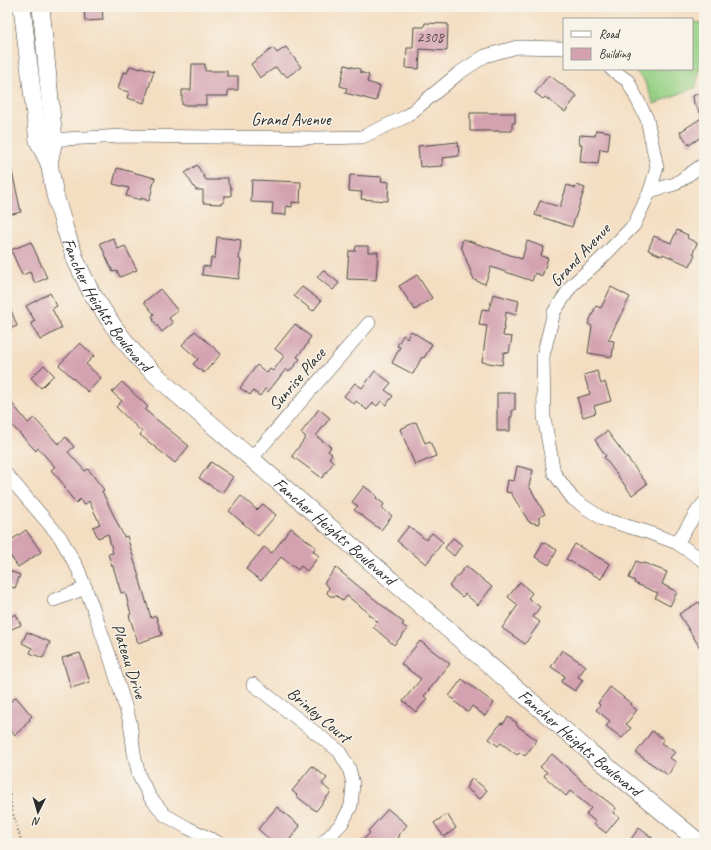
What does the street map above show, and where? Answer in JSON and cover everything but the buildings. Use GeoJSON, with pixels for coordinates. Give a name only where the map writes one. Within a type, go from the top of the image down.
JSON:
{"type":"FeatureCollection","features":[{"type":"Feature","properties":{"kind":"street","name":"Fancher Heights Boulevard"},"geometry":{"type":"LineString","coordinates":[[22,7],[55,195],[65,229],[76,261],[91,292],[114,327],[138,358],[172,390],[251,459],[591,753],[700,843]]}},
{"type":"Feature","properties":{"kind":"street","name":"Fancher Heights Boulevard"},"geometry":{"type":"LineString","coordinates":[[40,7],[46,140]]}},
{"type":"Feature","properties":{"kind":"street","name":"Grand Avenue"},"geometry":{"type":"LineString","coordinates":[[46,140],[123,136],[362,137],[407,116],[459,73],[485,56],[517,47],[563,48]]}},
{"type":"Feature","properties":{"kind":"street","name":"Grand Avenue"},"geometry":{"type":"LineString","coordinates":[[612,70],[628,81],[647,119],[657,167],[650,191],[634,225],[601,259],[572,285],[554,312],[544,356],[544,417],[554,473],[573,499],[603,519],[677,542],[704,561]]}},
{"type":"Feature","properties":{"kind":"street"},"geometry":{"type":"LineString","coordinates":[[650,191],[675,184],[704,164]]}},
{"type":"Feature","properties":{"kind":"street","name":"Sunrise Place"},"geometry":{"type":"LineString","coordinates":[[251,459],[369,323]]}},
{"type":"Feature","properties":{"kind":"street","name":"Plateau Drive"},"geometry":{"type":"LineString","coordinates":[[7,475],[60,537],[78,569],[110,657],[130,722],[139,776],[150,797],[165,815],[219,843]]}},
{"type":"Feature","properties":{"kind":"street"},"geometry":{"type":"LineString","coordinates":[[677,542],[704,503]]}},
{"type":"Feature","properties":{"kind":"street"},"geometry":{"type":"LineString","coordinates":[[54,600],[86,588]]}},
{"type":"Feature","properties":{"kind":"street","name":"Brinley Court"},"geometry":{"type":"LineString","coordinates":[[253,684],[339,751],[349,768],[353,784],[351,806],[342,823],[323,843]]}},
{"type":"Feature","properties":{"kind":"path"},"geometry":{"type":"LineString","coordinates":[[7,775],[12,811],[22,843]]}},
{"type":"Feature","properties":{"kind":"green space"},"geometry":{"type":"Polygon","coordinates":[[[693,22],[704,23],[704,41],[696,87],[654,104],[644,80],[634,70],[693,70],[693,22]]]}}]}
